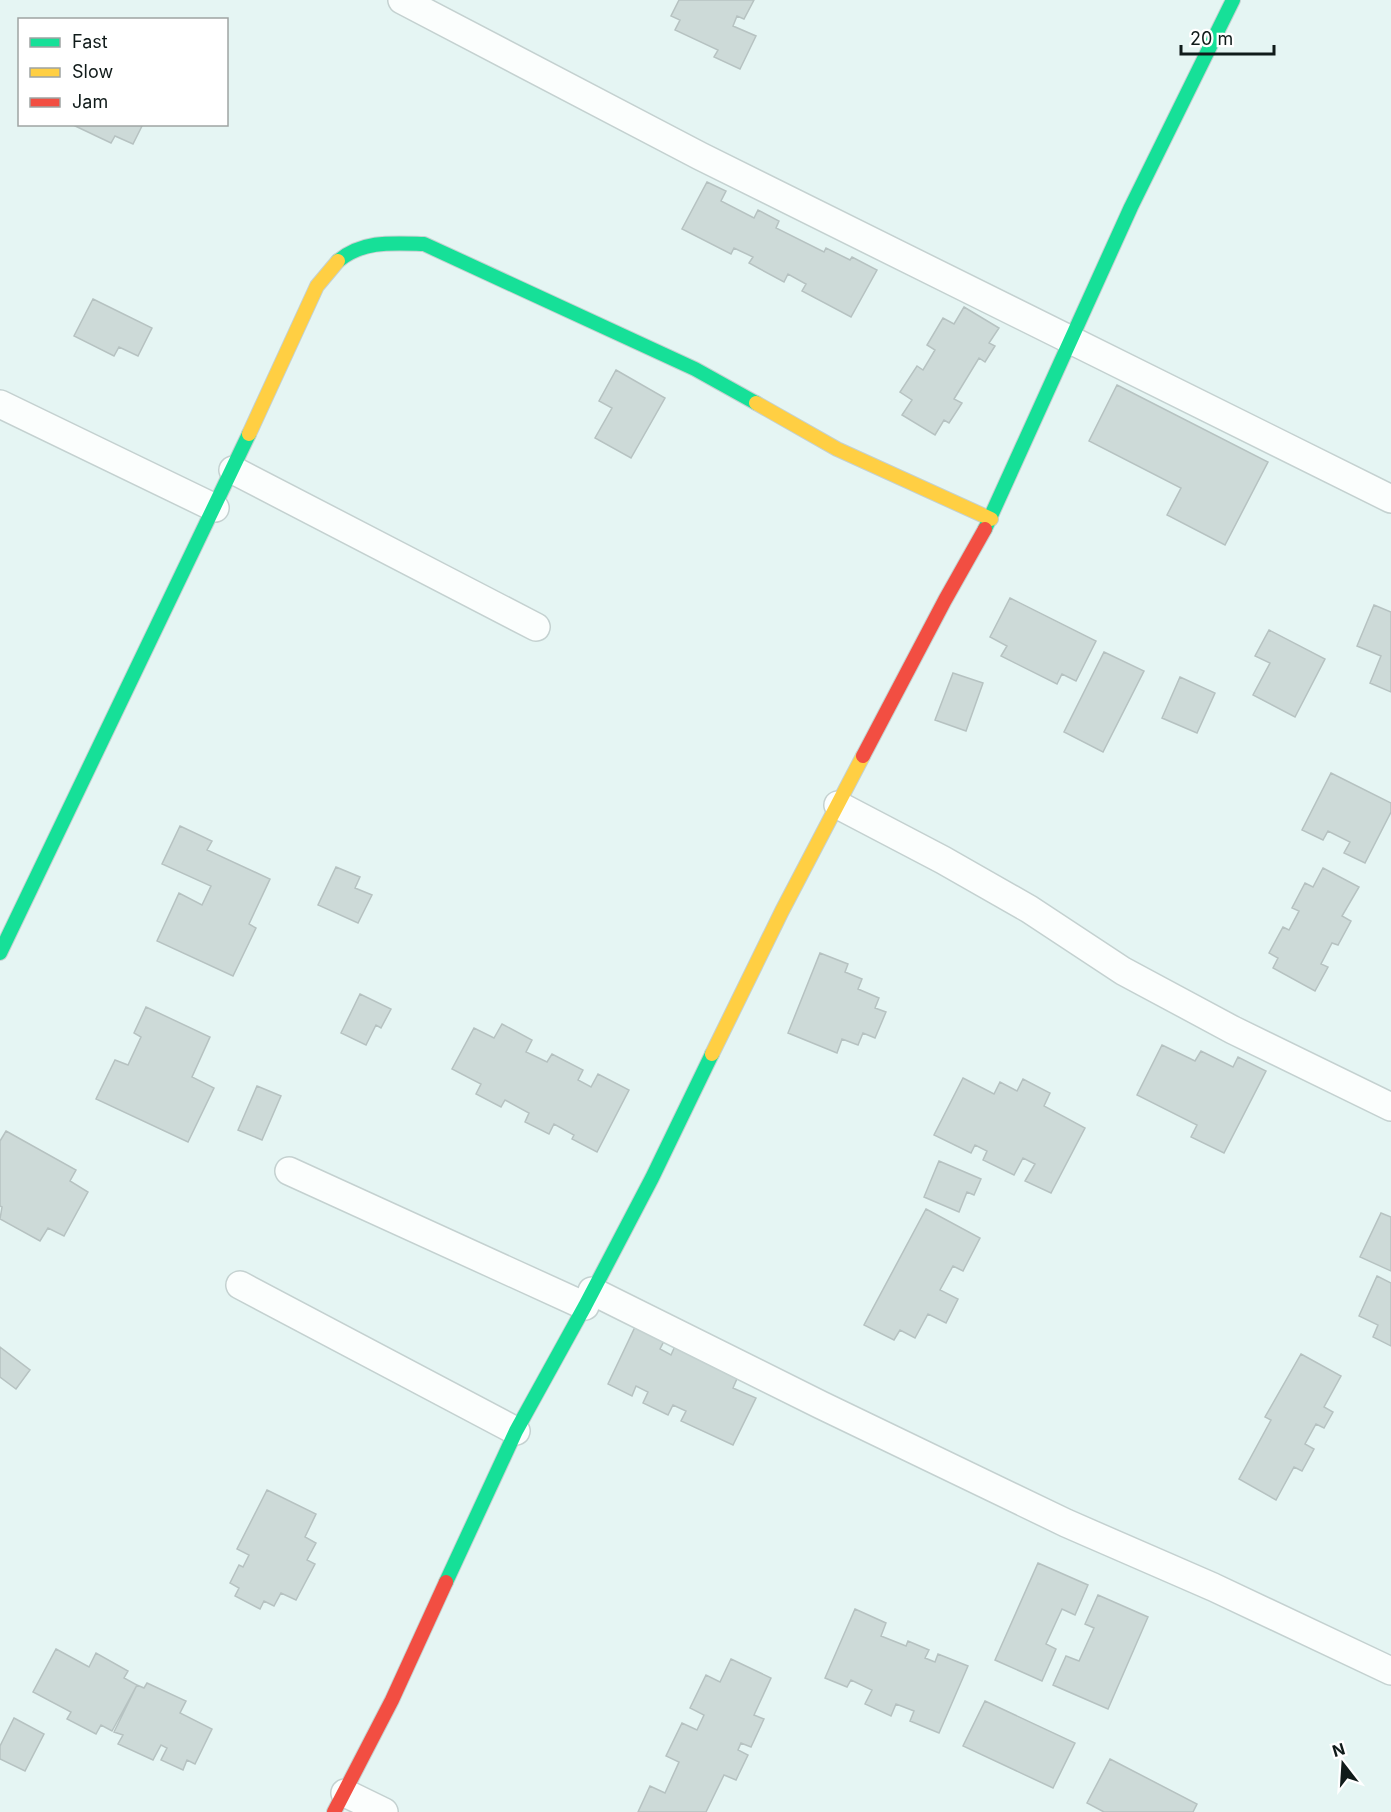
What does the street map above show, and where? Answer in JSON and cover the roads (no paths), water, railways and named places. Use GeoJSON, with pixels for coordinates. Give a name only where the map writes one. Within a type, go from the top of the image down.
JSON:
{"type":"FeatureCollection","features":[{"type":"Feature","properties":{"kind":"street"},"geometry":{"type":"LineString","coordinates":[[402,0],[700,156],[1391,499]]}},
{"type":"Feature","properties":{"kind":"street"},"geometry":{"type":"LineString","coordinates":[[384,1812],[339,1803],[392,1700],[516,1431],[652,1178],[782,911],[945,600],[991,519],[1131,207],[1233,0]]}},
{"type":"Feature","properties":{"kind":"street"},"geometry":{"type":"LineString","coordinates":[[0,953],[215,508],[318,286],[339,259],[356,250],[377,243],[424,243],[695,369],[837,449],[991,519]]}},
{"type":"Feature","properties":{"kind":"street"},"geometry":{"type":"LineString","coordinates":[[0,404],[215,508]]}},
{"type":"Feature","properties":{"kind":"street"},"geometry":{"type":"LineString","coordinates":[[233,470],[536,627]]}},
{"type":"Feature","properties":{"kind":"street"},"geometry":{"type":"LineString","coordinates":[[838,805],[943,860],[1029,909],[1123,971],[1233,1030],[1391,1107]]}},
{"type":"Feature","properties":{"kind":"street"},"geometry":{"type":"LineString","coordinates":[[289,1171],[589,1299],[1391,1671]]}},
{"type":"Feature","properties":{"kind":"street"},"geometry":{"type":"LineString","coordinates":[[240,1285],[516,1431]]}}]}
